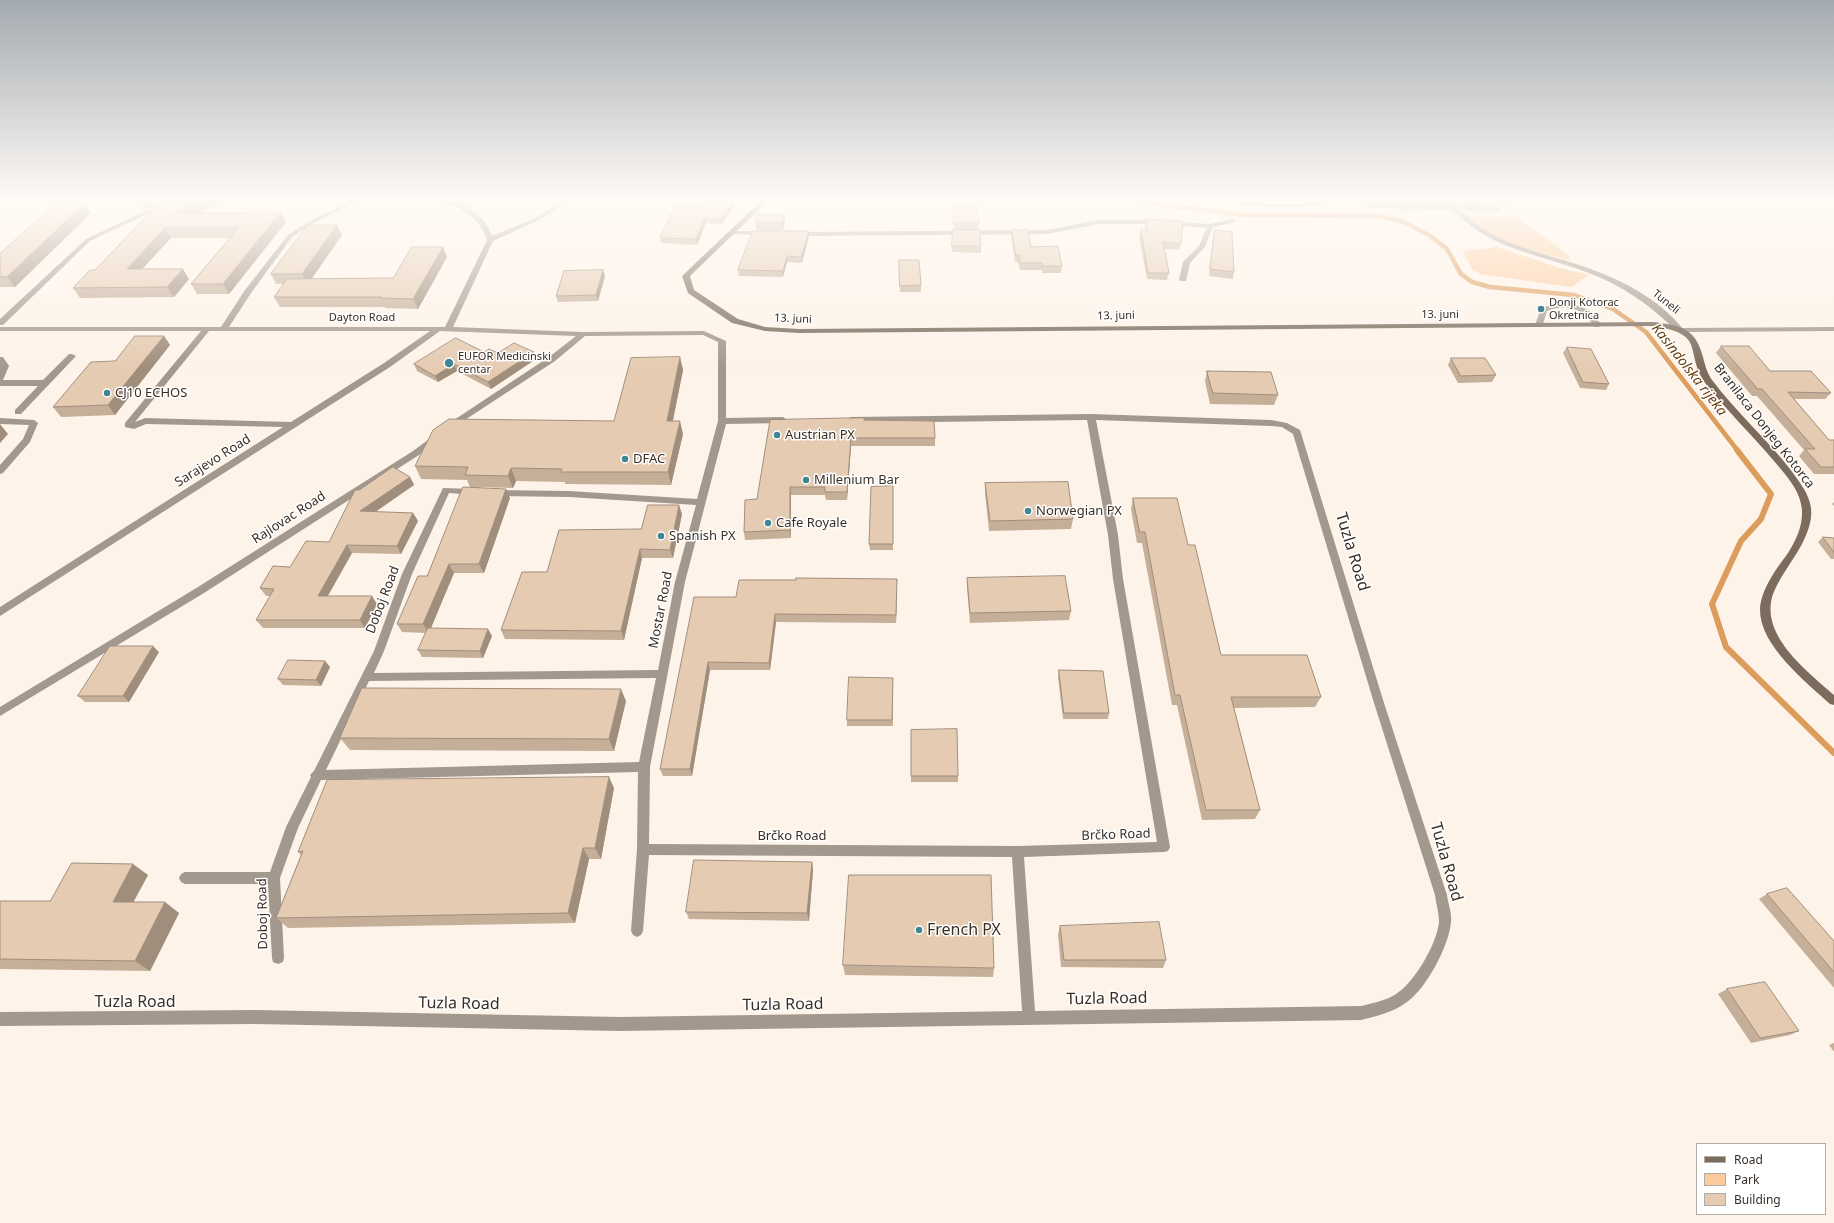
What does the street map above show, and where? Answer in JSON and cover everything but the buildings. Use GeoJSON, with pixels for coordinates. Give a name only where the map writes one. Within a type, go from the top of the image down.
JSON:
{"type":"FeatureCollection","features":[{"type":"Feature","properties":{"kind":"street"},"geometry":{"type":"LineString","coordinates":[[0,323],[72,255]]}},
{"type":"Feature","properties":{"kind":"street"},"geometry":{"type":"LineString","coordinates":[[224,328],[248,292],[276,255]]}},
{"type":"Feature","properties":{"kind":"street"},"geometry":{"type":"LineString","coordinates":[[443,329],[482,255]]}},
{"type":"Feature","properties":{"kind":"street","name":"13. juni"},"geometry":{"type":"LineString","coordinates":[[708,255],[686,276],[691,291],[705,302],[735,321],[765,329],[799,331],[1654,324],[1680,330]]}},
{"type":"Feature","properties":{"kind":"street"},"geometry":{"type":"LineString","coordinates":[[1183,279],[1187,262],[1194,255]]}},
{"type":"Feature","properties":{"kind":"street","name":"Tuneli"},"geometry":{"type":"LineString","coordinates":[[1540,255],[1580,268],[1620,285],[1664,313],[1680,330]]}},
{"type":"Feature","properties":{"kind":"street"},"geometry":{"type":"LineString","coordinates":[[1539,325],[1544,310],[1552,306],[1566,305],[1583,309],[1594,317],[1597,325]]}},
{"type":"Feature","properties":{"kind":"street"},"geometry":{"type":"LineString","coordinates":[[208,328],[131,426],[145,421],[293,425]]}},
{"type":"Feature","properties":{"kind":"street","name":"Dayton Road"},"geometry":{"type":"LineString","coordinates":[[0,329],[443,329],[583,334],[704,333],[722,341]]}},
{"type":"Feature","properties":{"kind":"street","name":"Sarajevo Road"},"geometry":{"type":"LineString","coordinates":[[0,612],[443,329]]}},
{"type":"Feature","properties":{"kind":"street"},"geometry":{"type":"LineString","coordinates":[[1680,330],[1834,329]]}},
{"type":"Feature","properties":{"kind":"street","name":"Branilaca Donjeg Kotorca"},"geometry":{"type":"LineString","coordinates":[[1680,330],[1692,337],[1706,376],[1723,399],[1774,456],[1795,484],[1806,502],[1808,517],[1805,530],[1780,572],[1767,600],[1765,610],[1775,640],[1788,658],[1834,701]]}},
{"type":"Feature","properties":{"kind":"street","name":"Rajlovac Road"},"geometry":{"type":"LineString","coordinates":[[0,712],[201,590],[416,452],[442,432],[552,359],[583,334]]}},
{"type":"Feature","properties":{"kind":"street","name":"Mostar Road"},"geometry":{"type":"LineString","coordinates":[[637,932],[643,850],[644,767],[680,582],[722,421],[722,341]]}},
{"type":"Feature","properties":{"kind":"street"},"geometry":{"type":"LineString","coordinates":[[18,412],[72,356]]}},
{"type":"Feature","properties":{"kind":"street"},"geometry":{"type":"LineString","coordinates":[[0,359],[5,366],[0,379]]}},
{"type":"Feature","properties":{"kind":"street"},"geometry":{"type":"LineString","coordinates":[[0,383],[45,383]]}},
{"type":"Feature","properties":{"kind":"street"},"geometry":{"type":"LineString","coordinates":[[839,420],[1091,417]]}},
{"type":"Feature","properties":{"kind":"street","name":"Brčko Road"},"geometry":{"type":"LineString","coordinates":[[643,850],[1018,852],[1164,847],[1118,579],[1113,535],[1091,417]]}},
{"type":"Feature","properties":{"kind":"street","name":"Tuzla Road"},"geometry":{"type":"LineString","coordinates":[[0,1019],[255,1018],[620,1024],[1361,1013],[1383,1007],[1406,995],[1420,978],[1437,949],[1445,923],[1441,895],[1379,703],[1297,432],[1284,425],[1272,423],[1091,417]]}},
{"type":"Feature","properties":{"kind":"street"},"geometry":{"type":"LineString","coordinates":[[722,421],[792,420]]}},
{"type":"Feature","properties":{"kind":"street"},"geometry":{"type":"LineString","coordinates":[[0,421],[34,423],[27,440],[0,471]]}},
{"type":"Feature","properties":{"kind":"street","name":"Doboj Road"},"geometry":{"type":"LineString","coordinates":[[278,958],[274,878],[292,827],[316,775],[379,651],[407,574],[446,490],[577,494],[701,502]]}},
{"type":"Feature","properties":{"kind":"street"},"geometry":{"type":"LineString","coordinates":[[367,677],[663,674]]}},
{"type":"Feature","properties":{"kind":"street"},"geometry":{"type":"LineString","coordinates":[[316,775],[644,767]]}},
{"type":"Feature","properties":{"kind":"street"},"geometry":{"type":"LineString","coordinates":[[1018,852],[1029,1017]]}},
{"type":"Feature","properties":{"kind":"street"},"geometry":{"type":"LineString","coordinates":[[185,878],[274,878]]}},
{"type":"Feature","properties":{"kind":"green space"},"geometry":{"type":"Polygon","coordinates":[[[1465,255],[1521,255],[1560,268],[1589,275],[1571,287],[1480,274],[1472,269],[1465,255]]]}},
{"type":"Feature","properties":{"kind":"green space"},"geometry":{"type":"Polygon","coordinates":[[[1549,255],[1568,255],[1571,260],[1549,255]]]}},
{"type":"Feature","properties":{"kind":"waterway","name":"Kasindolska rijeka"},"geometry":{"type":"LineString","coordinates":[[1450,255],[1461,274],[1472,282],[1490,287],[1574,295],[1613,309],[1646,332],[1738,451]]}},
{"type":"Feature","properties":{"kind":"waterway","name":"Kasindolska rijeka"},"geometry":{"type":"LineString","coordinates":[[1737,450],[1771,494],[1761,519],[1741,541],[1712,604],[1726,647],[1834,753]]}},
{"type":"Feature","properties":{"kind":"place","name":"Donji Kotorac Okretnica"},"geometry":{"type":"Point","coordinates":[1541,309]}},
{"type":"Feature","properties":{"kind":"place","name":"EUFOR Medicinski centar"},"geometry":{"type":"Point","coordinates":[449,363]}},
{"type":"Feature","properties":{"kind":"place","name":"CJ10 ECHOS"},"geometry":{"type":"Point","coordinates":[107,393]}},
{"type":"Feature","properties":{"kind":"place","name":"Austrian PX"},"geometry":{"type":"Point","coordinates":[777,435]}},
{"type":"Feature","properties":{"kind":"place","name":"DFAC"},"geometry":{"type":"Point","coordinates":[625,459]}},
{"type":"Feature","properties":{"kind":"place","name":"Millenium Bar"},"geometry":{"type":"Point","coordinates":[806,480]}},
{"type":"Feature","properties":{"kind":"place","name":"Norwegian PX"},"geometry":{"type":"Point","coordinates":[1028,511]}},
{"type":"Feature","properties":{"kind":"place","name":"Cafe Royale"},"geometry":{"type":"Point","coordinates":[768,523]}},
{"type":"Feature","properties":{"kind":"place","name":"Spanish PX"},"geometry":{"type":"Point","coordinates":[661,536]}},
{"type":"Feature","properties":{"kind":"place","name":"French PX"},"geometry":{"type":"Point","coordinates":[919,930]}}]}
